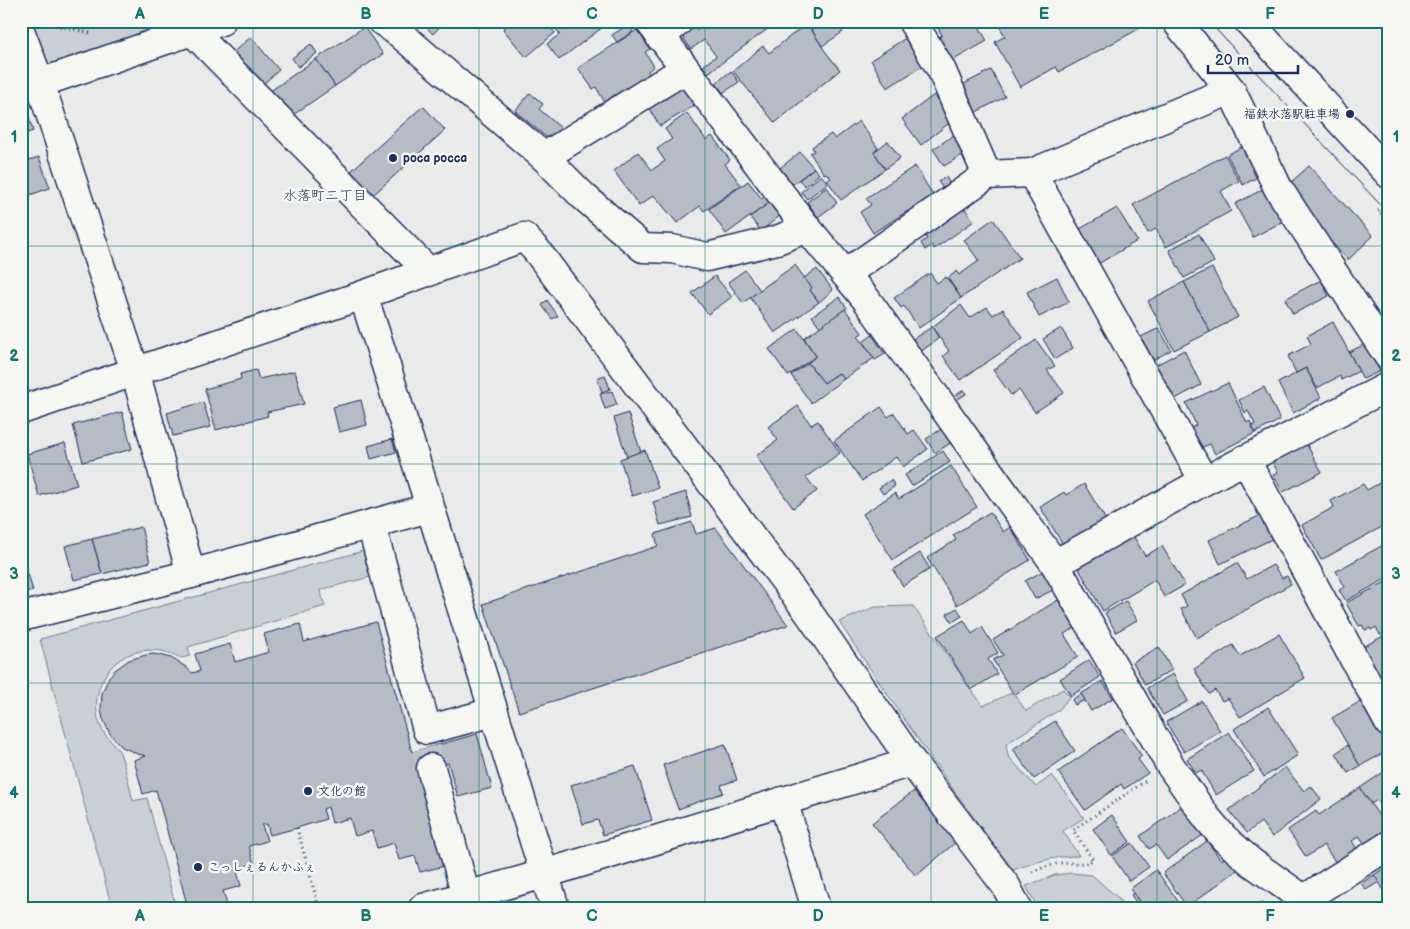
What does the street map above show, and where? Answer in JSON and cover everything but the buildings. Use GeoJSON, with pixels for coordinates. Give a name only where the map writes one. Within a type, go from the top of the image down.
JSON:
{"type":"FeatureCollection","features":[{"type":"Feature","properties":{"kind":"street"},"geometry":{"type":"LineString","coordinates":[[40,83],[221,21]]}},
{"type":"Feature","properties":{"kind":"street"},"geometry":{"type":"LineString","coordinates":[[382,21],[399,33],[544,157],[583,196],[643,248],[672,249],[707,257],[777,240],[807,228]]}},
{"type":"Feature","properties":{"kind":"street"},"geometry":{"type":"LineString","coordinates":[[912,21],[941,69],[987,175]]}},
{"type":"Feature","properties":{"kind":"street"},"geometry":{"type":"LineString","coordinates":[[1176,21],[1232,90],[1278,188],[1389,357]]}},
{"type":"Feature","properties":{"kind":"street"},"geometry":{"type":"LineString","coordinates":[[1248,21],[1389,174]]}},
{"type":"Feature","properties":{"kind":"street"},"geometry":{"type":"LineString","coordinates":[[663,26],[685,69],[807,228],[866,299],[1056,564],[1162,771],[1224,838],[1251,862],[1310,904],[1389,845]]}},
{"type":"Feature","properties":{"kind":"street"},"geometry":{"type":"LineString","coordinates":[[192,31],[429,272]]}},
{"type":"Feature","properties":{"kind":"street"},"geometry":{"type":"LineString","coordinates":[[21,33],[40,83],[135,372],[192,574]]}},
{"type":"Feature","properties":{"kind":"street"},"geometry":{"type":"LineString","coordinates":[[544,157],[685,69]]}},
{"type":"Feature","properties":{"kind":"street"},"geometry":{"type":"LineString","coordinates":[[845,274],[987,175],[1032,173],[1232,90]]}},
{"type":"Feature","properties":{"kind":"street"},"geometry":{"type":"LineString","coordinates":[[1032,173],[1204,481]]}},
{"type":"Feature","properties":{"kind":"street"},"geometry":{"type":"LineString","coordinates":[[21,410],[363,296],[524,238],[537,251],[809,613],[912,762],[1015,890]]}},
{"type":"Feature","properties":{"kind":"street"},"geometry":{"type":"LineString","coordinates":[[363,296],[554,908]]}},
{"type":"Feature","properties":{"kind":"street"},"geometry":{"type":"LineString","coordinates":[[1056,564],[1245,459],[1389,386]]}},
{"type":"Feature","properties":{"kind":"street"},"geometry":{"type":"LineString","coordinates":[[1245,459],[1389,723]]}},
{"type":"Feature","properties":{"kind":"street"},"geometry":{"type":"LineString","coordinates":[[21,617],[192,574],[429,508]]}},
{"type":"Feature","properties":{"kind":"street"},"geometry":{"type":"LineString","coordinates":[[370,524],[466,896]]}},
{"type":"Feature","properties":{"kind":"street"},"geometry":{"type":"LineString","coordinates":[[428,749],[493,712]]}},
{"type":"Feature","properties":{"kind":"street"},"geometry":{"type":"LineString","coordinates":[[423,908],[544,874],[912,762]]}},
{"type":"Feature","properties":{"kind":"street"},"geometry":{"type":"LineString","coordinates":[[783,801],[816,908]]}},
{"type":"Feature","properties":{"kind":"path"},"geometry":{"type":"LineString","coordinates":[[48,21],[52,25],[97,35]]}},
{"type":"Feature","properties":{"kind":"path"},"geometry":{"type":"LineString","coordinates":[[1015,890],[1050,866],[1060,863],[1085,864],[1093,860],[1073,830],[1162,771]]}},
{"type":"Feature","properties":{"kind":"path"},"geometry":{"type":"LineString","coordinates":[[297,828],[320,908]]}},
{"type":"Feature","properties":{"kind":"shaded area"},"geometry":{"type":"Polygon","coordinates":[[[30,21],[180,21],[48,67],[30,21]]]}},
{"type":"Feature","properties":{"kind":"shaded area"},"geometry":{"type":"Polygon","coordinates":[[[363,551],[370,577],[320,590],[325,606],[188,647],[190,656],[181,658],[161,651],[140,651],[126,656],[109,669],[99,688],[97,698],[98,719],[102,729],[120,753],[133,801],[147,798],[176,908],[112,908],[40,639],[363,551]]]}},
{"type":"Feature","properties":{"kind":"shaded area"},"geometry":{"type":"Polygon","coordinates":[[[913,606],[983,706],[1013,692],[1026,711],[1063,689],[1070,696],[1059,710],[1006,744],[1008,756],[1036,787],[1052,775],[1084,818],[1063,831],[1079,856],[1045,860],[1013,870],[945,779],[839,622],[875,607],[913,606]]]}},
{"type":"Feature","properties":{"kind":"shaded area"},"geometry":{"type":"Polygon","coordinates":[[[1071,873],[1092,875],[1119,899],[1124,908],[1038,908],[1026,886],[1055,875],[1071,873]]]}},
{"type":"Feature","properties":{"kind":"tunnel"},"geometry":{"type":"LineString","coordinates":[[426,748],[431,768]]}},
{"type":"Feature","properties":{"kind":"tram line"},"geometry":{"type":"LineString","coordinates":[[1208,21],[1389,214]]}},
{"type":"Feature","properties":{"kind":"tram line"},"geometry":{"type":"LineString","coordinates":[[1378,210],[1389,225]]}},
{"type":"Feature","properties":{"kind":"place","name":"福鉄水落駅駐車場"},"geometry":{"type":"Point","coordinates":[1350,114]}},
{"type":"Feature","properties":{"kind":"place","name":"poca pocca"},"geometry":{"type":"Point","coordinates":[393,158]}},
{"type":"Feature","properties":{"kind":"place","name":"文化の館"},"geometry":{"type":"Point","coordinates":[308,791]}},
{"type":"Feature","properties":{"kind":"place","name":"こっしぇるんかふぇ"},"geometry":{"type":"Point","coordinates":[198,867]}},
{"type":"Feature","properties":{"kind":"district","name":"水落町二丁目"},"geometry":{"type":"Point","coordinates":[325,195]}}]}
